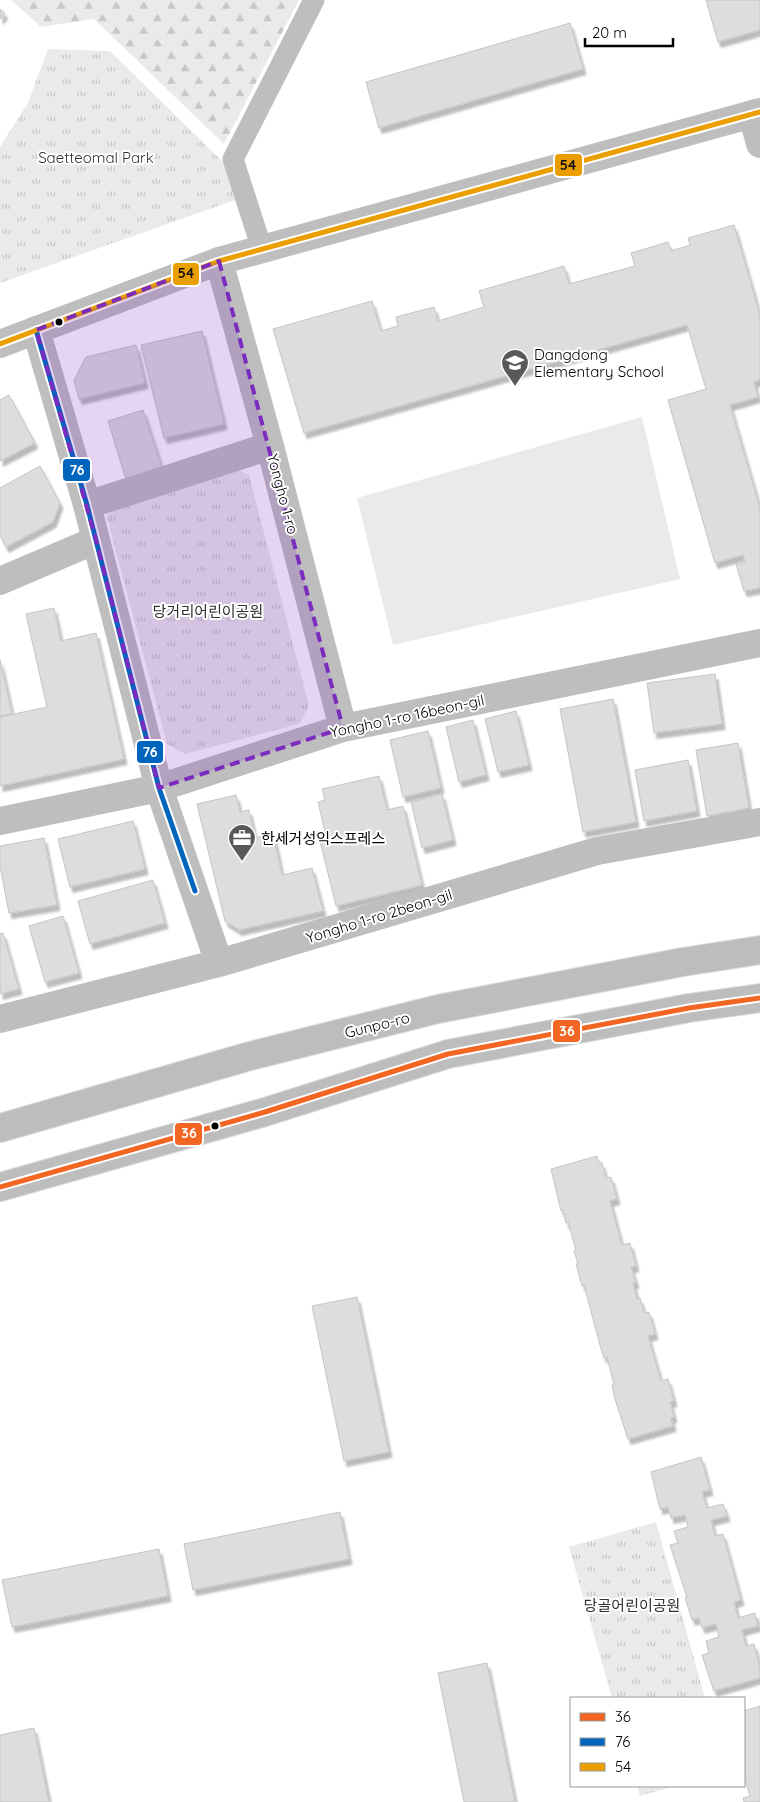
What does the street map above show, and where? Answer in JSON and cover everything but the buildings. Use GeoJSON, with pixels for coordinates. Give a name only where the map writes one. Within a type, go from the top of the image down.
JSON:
{"type":"FeatureCollection","features":[{"type":"Feature","properties":{"kind":"main road","name":"Gunpo-ro"},"geometry":{"type":"LineString","coordinates":[[0,1128],[250,1056],[438,1010],[683,962],[760,950]]}},
{"type":"Feature","properties":{"kind":"main road"},"geometry":{"type":"LineString","coordinates":[[0,1187],[265,1112],[448,1054],[689,1008],[760,998]]}},
{"type":"Feature","properties":{"kind":"street"},"geometry":{"type":"LineString","coordinates":[[262,249],[233,159],[314,0]]}},
{"type":"Feature","properties":{"kind":"street"},"geometry":{"type":"LineString","coordinates":[[0,344],[219,261],[756,113],[760,144]]}},
{"type":"Feature","properties":{"kind":"street","name":"Yongho 1-ro"},"geometry":{"type":"LineString","coordinates":[[219,261],[344,728]]}},
{"type":"Feature","properties":{"kind":"street"},"geometry":{"type":"LineString","coordinates":[[36,330],[87,505],[159,788],[219,963]]}},
{"type":"Feature","properties":{"kind":"street"},"geometry":{"type":"LineString","coordinates":[[87,505],[270,446]]}},
{"type":"Feature","properties":{"kind":"street"},"geometry":{"type":"LineString","coordinates":[[0,581],[96,540]]}},
{"type":"Feature","properties":{"kind":"street","name":"Yongho 1-ro 16beon-gil"},"geometry":{"type":"LineString","coordinates":[[0,821],[159,788],[344,728],[760,643]]}},
{"type":"Feature","properties":{"kind":"street","name":"Yongho 1-ro 2beon-gil"},"geometry":{"type":"LineString","coordinates":[[0,1019],[219,963],[597,851],[760,822]]}},
{"type":"Feature","properties":{"kind":"highlighted area"},"geometry":{"type":"Polygon","coordinates":[[[219,261],[343,728],[159,788],[96,540],[36,330],[219,261]]]}},
{"type":"Feature","properties":{"kind":"green space"},"geometry":{"type":"Polygon","coordinates":[[[11,0],[299,0],[224,144],[94,19],[41,27],[11,0]]]}},
{"type":"Feature","properties":{"kind":"green space","name":"Saetteomal Park"},"geometry":{"type":"Polygon","coordinates":[[[48,49],[110,51],[226,165],[238,199],[0,283],[0,147],[28,103],[48,49]]]}},
{"type":"Feature","properties":{"kind":"green space"},"geometry":{"type":"Polygon","coordinates":[[[642,417],[680,579],[393,645],[357,498],[642,417]]]}},
{"type":"Feature","properties":{"kind":"green space","name":"당거리어린이공원"},"geometry":{"type":"Polygon","coordinates":[[[236,469],[249,475],[309,706],[299,724],[185,754],[167,744],[107,517],[112,504],[236,469]]]}},
{"type":"Feature","properties":{"kind":"green space","name":"당골어린이공원"},"geometry":{"type":"Polygon","coordinates":[[[656,1522],[705,1697],[612,1697],[569,1547],[656,1522]]]}},
{"type":"Feature","properties":{"kind":"green space"},"geometry":{"type":"Polygon","coordinates":[[[637,1787],[672,1787],[640,1796],[637,1787]]]}},
{"type":"Feature","properties":{"kind":"transit line","name":"54"},"geometry":{"type":"LineString","coordinates":[[0,344],[219,261],[760,112]]}},
{"type":"Feature","properties":{"kind":"transit line","name":"76"},"geometry":{"type":"LineString","coordinates":[[36,330],[87,505],[159,788],[195,891]]}},
{"type":"Feature","properties":{"kind":"transit line","name":"36"},"geometry":{"type":"LineString","coordinates":[[0,1187],[265,1112],[448,1054],[689,1008],[760,998]]}},
{"type":"Feature","properties":{"kind":"place","name":"Dangdong Elementary School"},"geometry":{"type":"Point","coordinates":[515,387]}},
{"type":"Feature","properties":{"kind":"place","name":"한세거성익스프레스"},"geometry":{"type":"Point","coordinates":[242,862]}}]}
